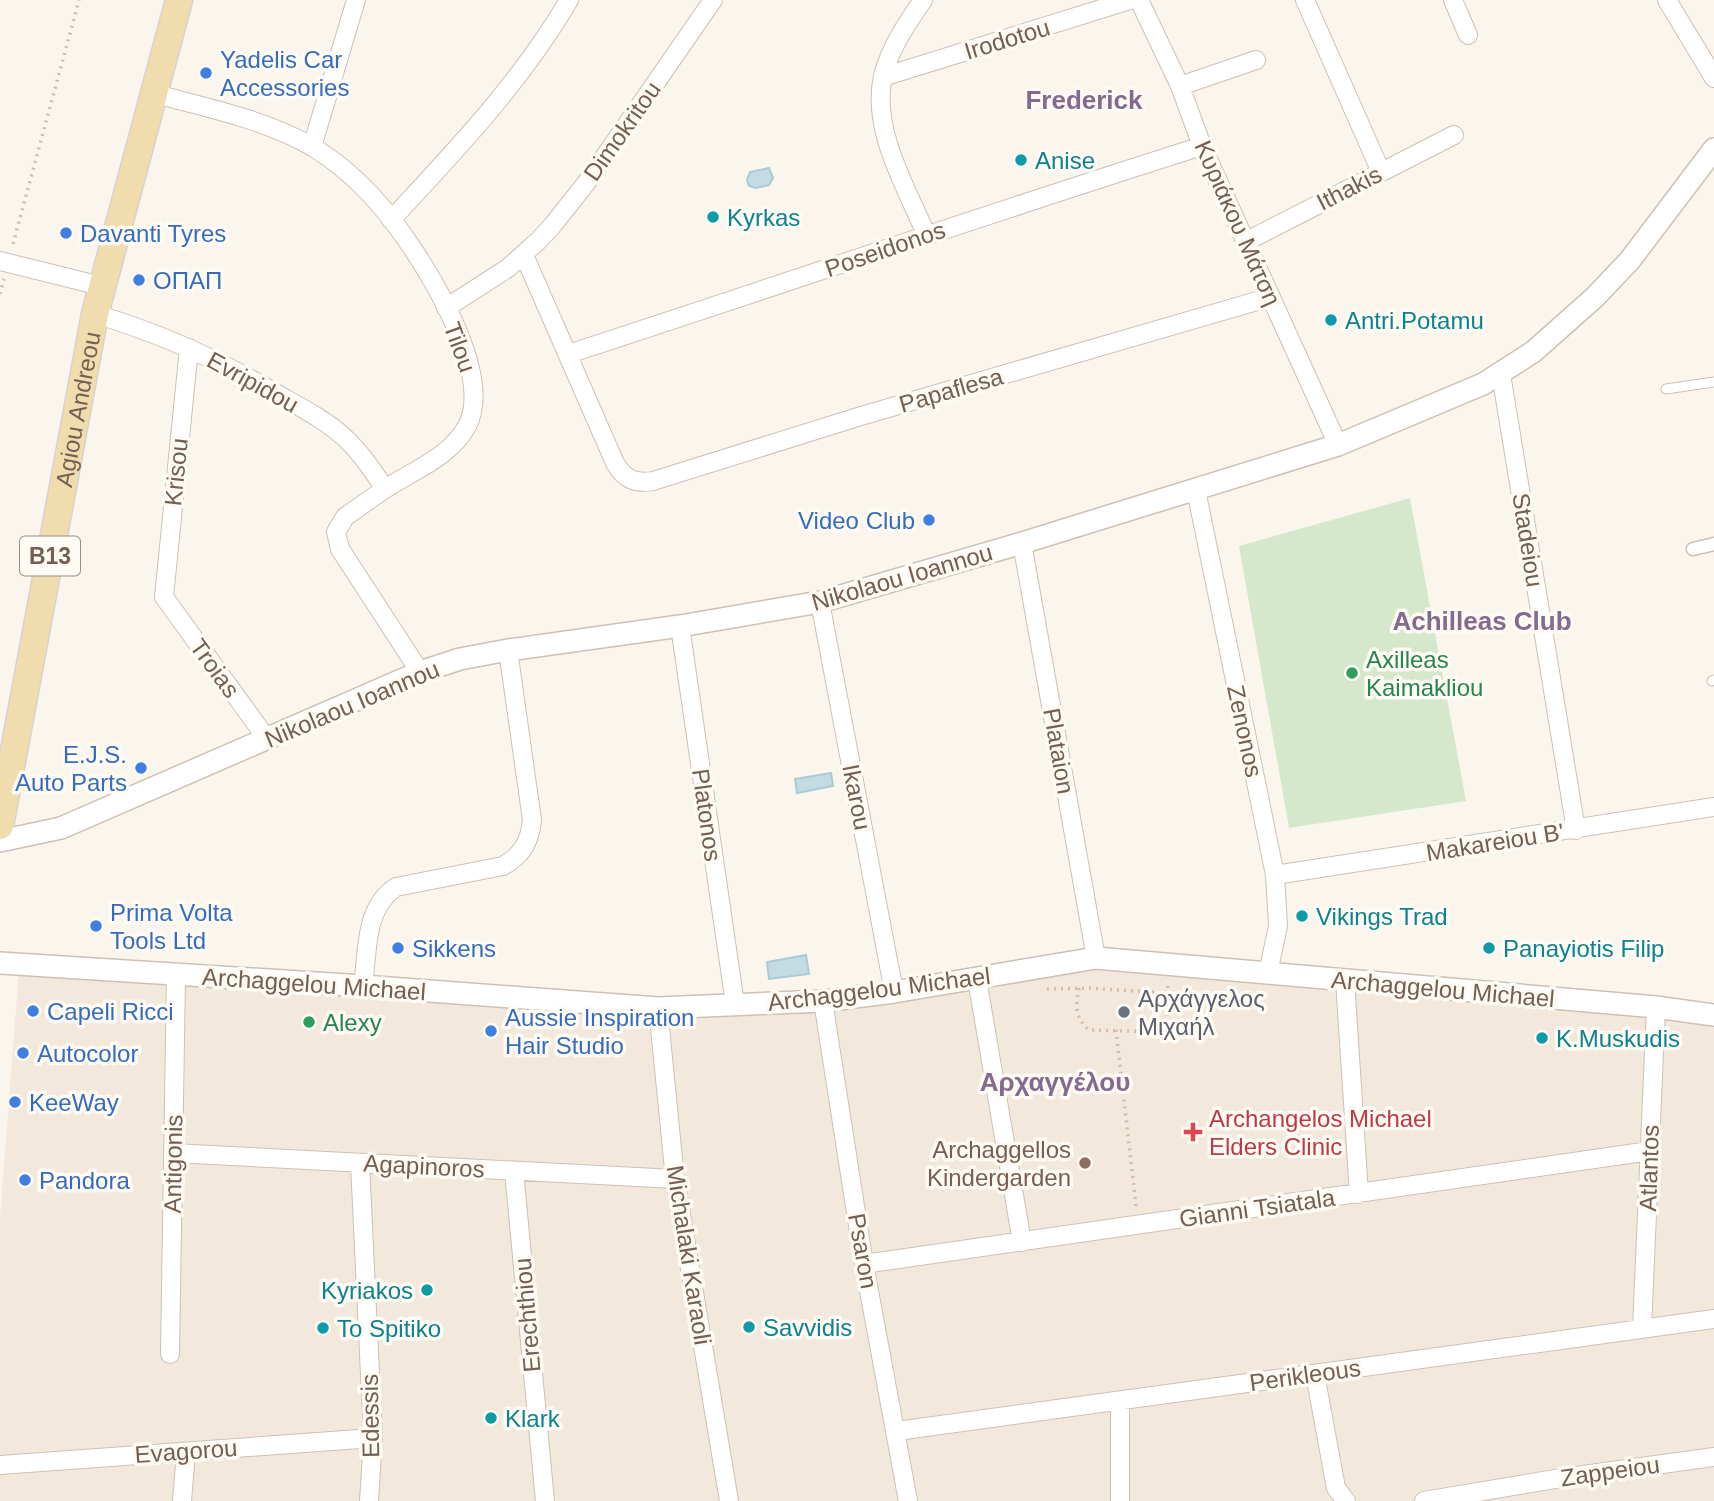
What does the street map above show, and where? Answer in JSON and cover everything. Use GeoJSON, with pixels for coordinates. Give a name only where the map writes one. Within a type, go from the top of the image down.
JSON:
{"type":"FeatureCollection","features":[{"type":"Feature","properties":{"kind":"main road","name":"Agiou Andreou"},"geometry":{"type":"LineString","coordinates":[[0,826],[101,286],[156,94],[179,0]]}},
{"type":"Feature","properties":{"kind":"street"},"geometry":{"type":"LineString","coordinates":[[312,147],[356,0]]}},
{"type":"Feature","properties":{"kind":"street"},"geometry":{"type":"LineString","coordinates":[[391,220],[504,96],[569,0]]}},
{"type":"Feature","properties":{"kind":"street","name":"Dimokritou"},"geometry":{"type":"LineString","coordinates":[[446,308],[524,255],[552,226],[587,182],[713,0]]}},
{"type":"Feature","properties":{"kind":"street"},"geometry":{"type":"LineString","coordinates":[[923,0],[897,41],[883,77],[882,113],[885,131],[898,168],[926,234]]}},
{"type":"Feature","properties":{"kind":"street","name":"Irodotou"},"geometry":{"type":"LineString","coordinates":[[883,77],[1130,0]]}},
{"type":"Feature","properties":{"kind":"street","name":"Κυριάκου Μάτση"},"geometry":{"type":"LineString","coordinates":[[1139,0],[1180,86],[1202,146],[1338,445]]}},
{"type":"Feature","properties":{"kind":"street"},"geometry":{"type":"LineString","coordinates":[[1305,0],[1381,172]]}},
{"type":"Feature","properties":{"kind":"street"},"geometry":{"type":"LineString","coordinates":[[1453,0],[1468,35]]}},
{"type":"Feature","properties":{"kind":"street"},"geometry":{"type":"LineString","coordinates":[[1667,0],[1714,78]]}},
{"type":"Feature","properties":{"kind":"street"},"geometry":{"type":"LineString","coordinates":[[1180,86],[1256,60]]}},
{"type":"Feature","properties":{"kind":"street","name":"Tilou"},"geometry":{"type":"LineString","coordinates":[[156,94],[242,118],[312,147],[349,174],[391,220],[422,265],[465,349],[475,390],[472,415],[467,426],[450,447],[345,517],[336,532],[337,540],[420,672]]}},
{"type":"Feature","properties":{"kind":"street","name":"Ithakis"},"geometry":{"type":"LineString","coordinates":[[1245,242],[1454,135]]}},
{"type":"Feature","properties":{"kind":"street","name":"Poseidonos"},"geometry":{"type":"LineString","coordinates":[[568,354],[926,234],[1202,146]]}},
{"type":"Feature","properties":{"kind":"street","name":"Nikolaou Ioannou"},"geometry":{"type":"LineString","coordinates":[[0,841],[61,828],[420,672],[460,659],[820,602],[1022,543],[1338,445],[1501,374],[1555,334],[1614,278],[1714,149]]}},
{"type":"Feature","properties":{"kind":"street"},"geometry":{"type":"LineString","coordinates":[[524,255],[568,354]]}},
{"type":"Feature","properties":{"kind":"street"},"geometry":{"type":"LineString","coordinates":[[4,262],[101,286]]}},
{"type":"Feature","properties":{"kind":"street","name":"Papaflesa"},"geometry":{"type":"LineString","coordinates":[[568,354],[615,463],[625,477],[632,481],[653,481],[861,416],[1271,297]]}},
{"type":"Feature","properties":{"kind":"street","name":"Evripidou"},"geometry":{"type":"LineString","coordinates":[[95,314],[146,330],[234,369],[329,426],[356,449],[385,489]]}},
{"type":"Feature","properties":{"kind":"street","name":"Krisou"},"geometry":{"type":"LineString","coordinates":[[164,597],[189,348]]}},
{"type":"Feature","properties":{"kind":"street","name":"Stadeiou"},"geometry":{"type":"LineString","coordinates":[[1501,374],[1576,830]]}},
{"type":"Feature","properties":{"kind":"street","name":"Zenonos"},"geometry":{"type":"LineString","coordinates":[[1196,490],[1275,875],[1278,926],[1268,973]]}},
{"type":"Feature","properties":{"kind":"street","name":"Plataion"},"geometry":{"type":"LineString","coordinates":[[1022,543],[1096,958]]}},
{"type":"Feature","properties":{"kind":"street"},"geometry":{"type":"LineString","coordinates":[[1693,549],[1714,544]]}},
{"type":"Feature","properties":{"kind":"street","name":"Troias"},"geometry":{"type":"LineString","coordinates":[[164,597],[267,739]]}},
{"type":"Feature","properties":{"kind":"street","name":"Ikarou"},"geometry":{"type":"LineString","coordinates":[[820,602],[894,992]]}},
{"type":"Feature","properties":{"kind":"street","name":"Platonos"},"geometry":{"type":"LineString","coordinates":[[680,626],[735,1004]]}},
{"type":"Feature","properties":{"kind":"street"},"geometry":{"type":"LineString","coordinates":[[363,986],[372,915],[385,896],[397,887],[503,866],[517,857],[529,840],[532,820],[508,650]]}},
{"type":"Feature","properties":{"kind":"street","name":"Makareiou B'"},"geometry":{"type":"LineString","coordinates":[[1275,875],[1714,807]]}},
{"type":"Feature","properties":{"kind":"street","name":"Archaggelou Michael"},"geometry":{"type":"LineString","coordinates":[[0,964],[363,986],[658,1008],[823,1001],[977,979],[1096,958],[1656,1007],[1714,1015]]}},
{"type":"Feature","properties":{"kind":"street","name":"Antigonis"},"geometry":{"type":"LineString","coordinates":[[170,1353],[176,975]]}},
{"type":"Feature","properties":{"kind":"street"},"geometry":{"type":"LineString","coordinates":[[977,979],[1022,1242]]}},
{"type":"Feature","properties":{"kind":"street"},"geometry":{"type":"LineString","coordinates":[[1345,980],[1359,1194]]}},
{"type":"Feature","properties":{"kind":"street","name":"Psaron"},"geometry":{"type":"LineString","coordinates":[[823,1001],[864,1264],[908,1501]]}},
{"type":"Feature","properties":{"kind":"street","name":"Atlantos"},"geometry":{"type":"LineString","coordinates":[[1642,1329],[1656,1007]]}},
{"type":"Feature","properties":{"kind":"street","name":"Michalaki Karaoli"},"geometry":{"type":"LineString","coordinates":[[658,1008],[675,1179],[729,1501]]}},
{"type":"Feature","properties":{"kind":"street","name":"Gianni Tsiatala"},"geometry":{"type":"LineString","coordinates":[[864,1264],[1650,1151]]}},
{"type":"Feature","properties":{"kind":"street","name":"Agapinoros"},"geometry":{"type":"LineString","coordinates":[[173,1153],[675,1179]]}},
{"type":"Feature","properties":{"kind":"street","name":"Edessis"},"geometry":{"type":"LineString","coordinates":[[360,1163],[373,1438],[369,1501]]}},
{"type":"Feature","properties":{"kind":"street","name":"Erechthiou"},"geometry":{"type":"LineString","coordinates":[[514,1171],[545,1501]]}},
{"type":"Feature","properties":{"kind":"street","name":"Perikleous"},"geometry":{"type":"LineString","coordinates":[[897,1431],[1714,1319]]}},
{"type":"Feature","properties":{"kind":"street"},"geometry":{"type":"LineString","coordinates":[[1315,1374],[1336,1488],[1346,1501]]}},
{"type":"Feature","properties":{"kind":"street"},"geometry":{"type":"LineString","coordinates":[[1120,1401],[1120,1501]]}},
{"type":"Feature","properties":{"kind":"street","name":"Evagorou"},"geometry":{"type":"LineString","coordinates":[[0,1465],[373,1438]]}},
{"type":"Feature","properties":{"kind":"street"},"geometry":{"type":"LineString","coordinates":[[182,1501],[186,1452]]}},
{"type":"Feature","properties":{"kind":"street","name":"Zappeiou"},"geometry":{"type":"LineString","coordinates":[[1423,1501],[1561,1478],[1714,1457]]}},
{"type":"Feature","properties":{"kind":"lane"},"geometry":{"type":"LineString","coordinates":[[1666,389],[1714,382]]}},
{"type":"Feature","properties":{"kind":"path"},"geometry":{"type":"LineString","coordinates":[[0,294],[4,262],[79,0]]}},
{"type":"Feature","properties":{"kind":"path"},"geometry":{"type":"LineString","coordinates":[[1079,988],[1075,1007],[1081,1023],[1089,1030],[1167,1032],[1168,984]]}},
{"type":"Feature","properties":{"kind":"path"},"geometry":{"type":"LineString","coordinates":[[1035,990],[1079,988],[1167,993]]}},
{"type":"Feature","properties":{"kind":"path"},"geometry":{"type":"LineString","coordinates":[[1116,1030],[1138,1225]]}},
{"type":"Feature","properties":{"kind":"shaded area"},"geometry":{"type":"Polygon","coordinates":[[[1099,964],[1714,1019],[1714,1501],[0,1501],[0,1217],[19,969],[669,1011],[1099,964]]]}},
{"type":"Feature","properties":{"kind":"green space","name":"Axilleas Kaimakliou"},"geometry":{"type":"Polygon","coordinates":[[[1410,498],[1466,801],[1289,828],[1239,546],[1410,498]]]}},
{"type":"Feature","properties":{"kind":"water"},"geometry":{"type":"Polygon","coordinates":[[[769,168],[773,178],[769,185],[756,188],[749,186],[747,180],[750,172],[769,168]]]}},
{"type":"Feature","properties":{"kind":"water"},"geometry":{"type":"Polygon","coordinates":[[[831,773],[833,786],[797,793],[795,779],[831,773]]]}},
{"type":"Feature","properties":{"kind":"water"},"geometry":{"type":"Polygon","coordinates":[[[806,955],[809,974],[769,979],[767,962],[806,955]]]}},
{"type":"Feature","properties":{"kind":"place","name":"Yadelis Car Accessories"},"geometry":{"type":"Point","coordinates":[206,73]}},
{"type":"Feature","properties":{"kind":"place","name":"Anise"},"geometry":{"type":"Point","coordinates":[1021,160]}},
{"type":"Feature","properties":{"kind":"place","name":"Kyrkas"},"geometry":{"type":"Point","coordinates":[713,217]}},
{"type":"Feature","properties":{"kind":"place","name":"Davanti Tyres"},"geometry":{"type":"Point","coordinates":[66,233]}},
{"type":"Feature","properties":{"kind":"place","name":"ΟΠΑΠ"},"geometry":{"type":"Point","coordinates":[139,280]}},
{"type":"Feature","properties":{"kind":"place","name":"Antri.Potamu"},"geometry":{"type":"Point","coordinates":[1331,320]}},
{"type":"Feature","properties":{"kind":"place","name":"Video Club"},"geometry":{"type":"Point","coordinates":[929,520]}},
{"type":"Feature","properties":{"kind":"place","name":"Axilleas Kaimakliou"},"geometry":{"type":"Point","coordinates":[1352,673]}},
{"type":"Feature","properties":{"kind":"place","name":"E.J.S. Auto Parts"},"geometry":{"type":"Point","coordinates":[141,768]}},
{"type":"Feature","properties":{"kind":"place","name":"Vikings Trad"},"geometry":{"type":"Point","coordinates":[1302,916]}},
{"type":"Feature","properties":{"kind":"place","name":"Prima Volta Tools Ltd"},"geometry":{"type":"Point","coordinates":[96,926]}},
{"type":"Feature","properties":{"kind":"place","name":"Sikkens"},"geometry":{"type":"Point","coordinates":[398,948]}},
{"type":"Feature","properties":{"kind":"place","name":"Panayiotis Filip"},"geometry":{"type":"Point","coordinates":[1489,948]}},
{"type":"Feature","properties":{"kind":"place","name":"Capeli Ricci"},"geometry":{"type":"Point","coordinates":[33,1011]}},
{"type":"Feature","properties":{"kind":"place","name":"Αρχάγγελος Μιχαήλ"},"geometry":{"type":"Point","coordinates":[1124,1012]}},
{"type":"Feature","properties":{"kind":"place","name":"Alexy"},"geometry":{"type":"Point","coordinates":[309,1022]}},
{"type":"Feature","properties":{"kind":"place","name":"Aussie Inspiration Hair Studio"},"geometry":{"type":"Point","coordinates":[491,1031]}},
{"type":"Feature","properties":{"kind":"place","name":"K.Muskudis"},"geometry":{"type":"Point","coordinates":[1542,1038]}},
{"type":"Feature","properties":{"kind":"place","name":"Autocolor"},"geometry":{"type":"Point","coordinates":[23,1053]}},
{"type":"Feature","properties":{"kind":"place","name":"KeeWay"},"geometry":{"type":"Point","coordinates":[15,1102]}},
{"type":"Feature","properties":{"kind":"place","name":"Archangelos Michael Elders Clinic"},"geometry":{"type":"Point","coordinates":[1193,1132]}},
{"type":"Feature","properties":{"kind":"place","name":"Archaggellos Kindergarden"},"geometry":{"type":"Point","coordinates":[1085,1163]}},
{"type":"Feature","properties":{"kind":"place","name":"Pandora"},"geometry":{"type":"Point","coordinates":[25,1180]}},
{"type":"Feature","properties":{"kind":"place","name":"Kyriakos"},"geometry":{"type":"Point","coordinates":[427,1290]}},
{"type":"Feature","properties":{"kind":"place","name":"Savvidis"},"geometry":{"type":"Point","coordinates":[749,1327]}},
{"type":"Feature","properties":{"kind":"place","name":"To Spitiko"},"geometry":{"type":"Point","coordinates":[323,1328]}},
{"type":"Feature","properties":{"kind":"place","name":"Klark"},"geometry":{"type":"Point","coordinates":[491,1418]}},
{"type":"Feature","properties":{"kind":"district","name":"Frederick"},"geometry":{"type":"Point","coordinates":[1084,100]}},
{"type":"Feature","properties":{"kind":"district","name":"Achilleas Club"},"geometry":{"type":"Point","coordinates":[1482,621]}},
{"type":"Feature","properties":{"kind":"district","name":"Αρχαγγέλου"},"geometry":{"type":"Point","coordinates":[1055,1082]}}]}
